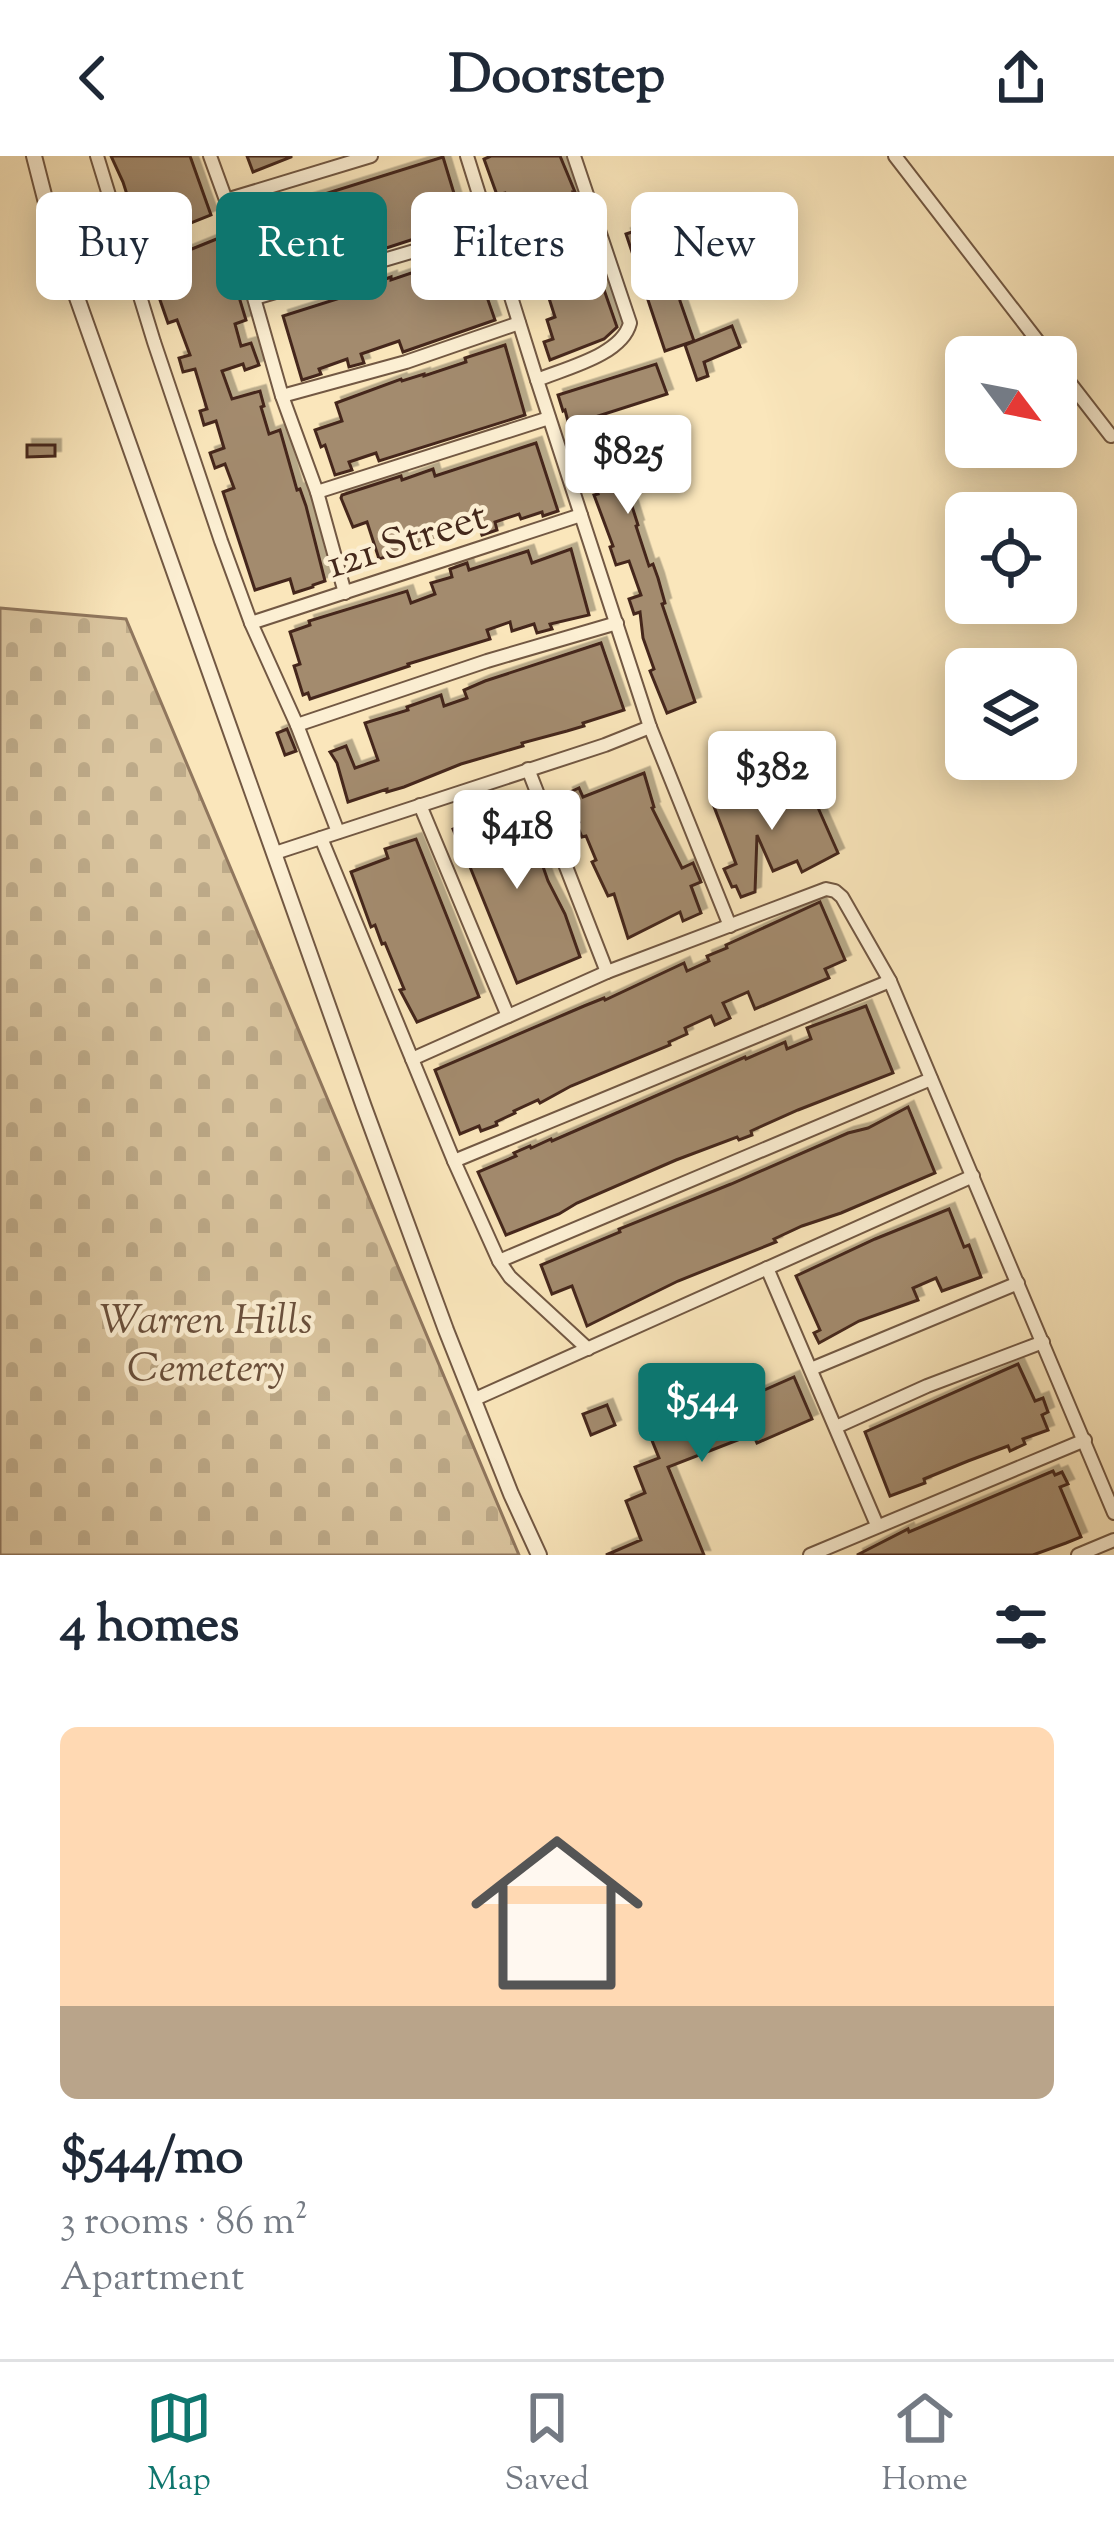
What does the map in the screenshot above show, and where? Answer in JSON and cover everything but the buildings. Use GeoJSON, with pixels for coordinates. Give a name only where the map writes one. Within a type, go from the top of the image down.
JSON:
{"type":"FeatureCollection","features":[{"type":"Feature","properties":{"kind":"street"},"geometry":{"type":"LineString","coordinates":[[34,156],[53,230],[372,1130],[446,1330],[539,1555]]}},
{"type":"Feature","properties":{"kind":"street"},"geometry":{"type":"LineString","coordinates":[[98,156],[154,341],[251,623],[338,832]]}},
{"type":"Feature","properties":{"kind":"street"},"geometry":{"type":"LineString","coordinates":[[210,156],[223,192]]}},
{"type":"Feature","properties":{"kind":"street"},"geometry":{"type":"LineString","coordinates":[[252,192],[370,156]]}},
{"type":"Feature","properties":{"kind":"street"},"geometry":{"type":"LineString","coordinates":[[466,156],[478,192]]}},
{"type":"Feature","properties":{"kind":"street"},"geometry":{"type":"LineString","coordinates":[[537,380],[618,346],[630,323],[574,156]]}},
{"type":"Feature","properties":{"kind":"street"},"geometry":{"type":"LineString","coordinates":[[895,156],[1034,336]]}},
{"type":"Feature","properties":{"kind":"street"},"geometry":{"type":"LineString","coordinates":[[256,300],[344,593]]}},
{"type":"Feature","properties":{"kind":"street"},"geometry":{"type":"LineString","coordinates":[[512,300],[650,727],[730,926]]}},
{"type":"Feature","properties":{"kind":"street"},"geometry":{"type":"LineString","coordinates":[[282,396],[406,362],[519,322]]}},
{"type":"Feature","properties":{"kind":"street"},"geometry":{"type":"LineString","coordinates":[[1077,392],[1111,436]]}},
{"type":"Feature","properties":{"kind":"street"},"geometry":{"type":"LineString","coordinates":[[317,492],[549,418]]}},
{"type":"Feature","properties":{"kind":"street","name":"121 Street"},"geometry":{"type":"LineString","coordinates":[[251,623],[581,515]]}},
{"type":"Feature","properties":{"kind":"street"},"geometry":{"type":"LineString","coordinates":[[297,725],[617,623]]}},
{"type":"Feature","properties":{"kind":"street"},"geometry":{"type":"LineString","coordinates":[[275,853],[650,727]]}},
{"type":"Feature","properties":{"kind":"street"},"geometry":{"type":"LineString","coordinates":[[528,769],[607,972]]}},
{"type":"Feature","properties":{"kind":"street"},"geometry":{"type":"LineString","coordinates":[[420,806],[508,1016]]}},
{"type":"Feature","properties":{"kind":"street"},"geometry":{"type":"LineString","coordinates":[[321,838],[499,1261],[525,1294],[588,1349]]}},
{"type":"Feature","properties":{"kind":"street"},"geometry":{"type":"LineString","coordinates":[[412,1059],[607,972],[826,889],[835,891],[890,981],[1114,1514]]}},
{"type":"Feature","properties":{"kind":"street"},"geometry":{"type":"LineString","coordinates":[[454,1161],[890,981]]}},
{"type":"Feature","properties":{"kind":"street"},"geometry":{"type":"LineString","coordinates":[[499,1261],[932,1078]]}},
{"type":"Feature","properties":{"kind":"street"},"geometry":{"type":"LineString","coordinates":[[475,1399],[973,1176]]}},
{"type":"Feature","properties":{"kind":"street"},"geometry":{"type":"LineString","coordinates":[[766,1268],[877,1525]]}},
{"type":"Feature","properties":{"kind":"street"},"geometry":{"type":"LineString","coordinates":[[811,1369],[1018,1283]]}},
{"type":"Feature","properties":{"kind":"street"},"geometry":{"type":"LineString","coordinates":[[836,1427],[1043,1342]]}},
{"type":"Feature","properties":{"kind":"street"},"geometry":{"type":"LineString","coordinates":[[810,1555],[1085,1440]]}},
{"type":"Feature","properties":{"kind":"street"},"geometry":{"type":"LineString","coordinates":[[1078,1555],[1114,1540]]}},
{"type":"Feature","properties":{"kind":"green space","name":"Warren Hills Cemetery"},"geometry":{"type":"Polygon","coordinates":[[[0,608],[126,619],[519,1555],[0,1555],[0,608]]]}}]}
